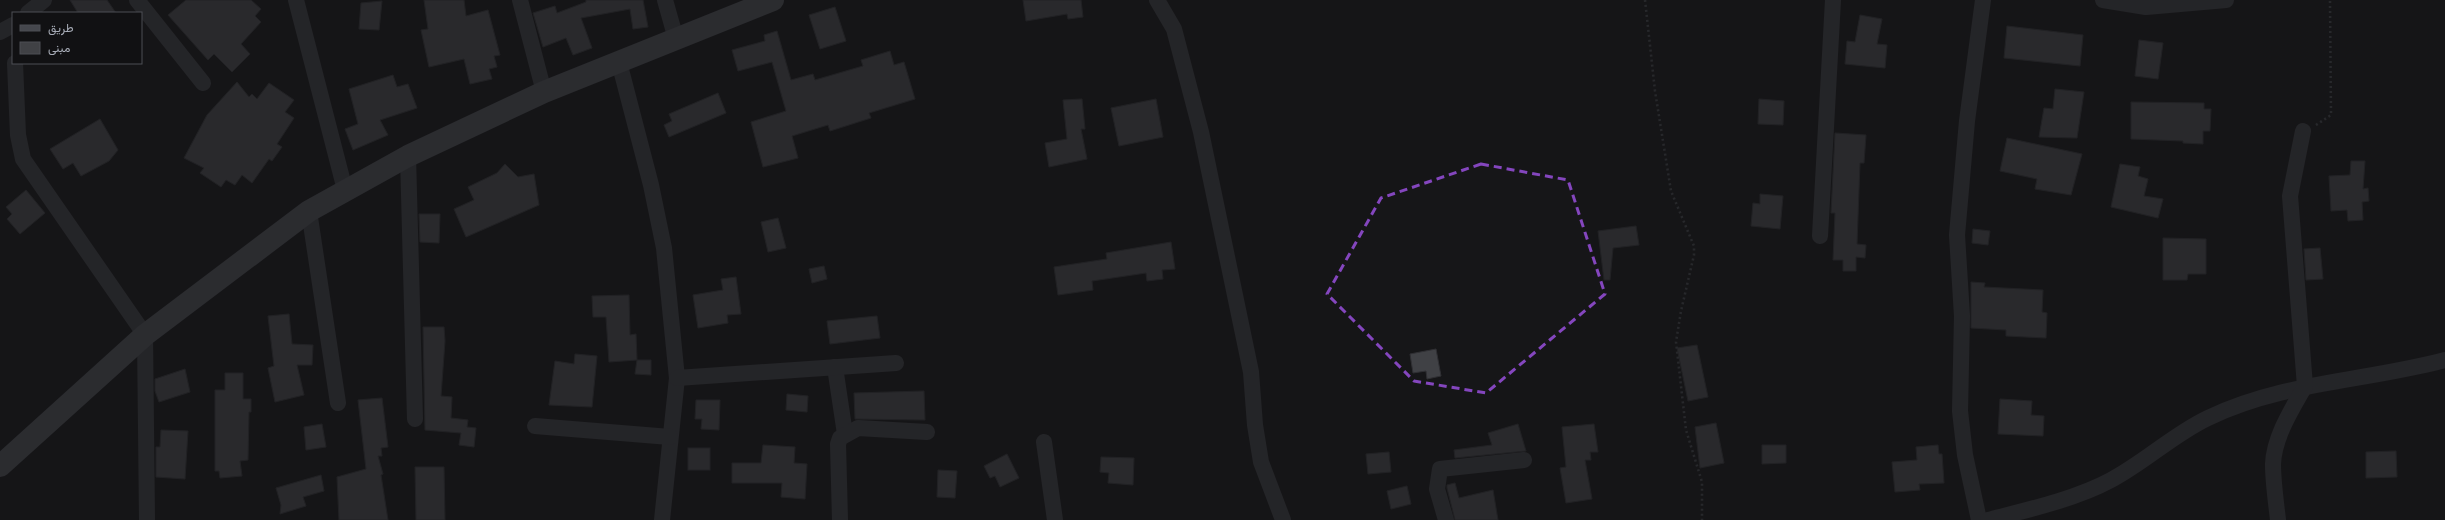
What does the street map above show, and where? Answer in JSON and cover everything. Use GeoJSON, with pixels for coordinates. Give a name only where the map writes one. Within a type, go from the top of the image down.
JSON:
{"type":"FeatureCollection","features":[{"type":"Feature","properties":{"kind":"main road"},"geometry":{"type":"LineString","coordinates":[[0,466],[145,334],[309,211],[408,156],[544,92],[773,0]]}},
{"type":"Feature","properties":{"kind":"street"},"geometry":{"type":"LineString","coordinates":[[29,12],[44,0]]}},
{"type":"Feature","properties":{"kind":"street"},"geometry":{"type":"LineString","coordinates":[[137,0],[203,83]]}},
{"type":"Feature","properties":{"kind":"street"},"geometry":{"type":"LineString","coordinates":[[296,0],[345,190]]}},
{"type":"Feature","properties":{"kind":"street"},"geometry":{"type":"LineString","coordinates":[[520,0],[544,92]]}},
{"type":"Feature","properties":{"kind":"street"},"geometry":{"type":"LineString","coordinates":[[665,0],[676,39]]}},
{"type":"Feature","properties":{"kind":"street"},"geometry":{"type":"LineString","coordinates":[[1157,0],[1174,29],[1201,132],[1251,372],[1254,425],[1261,462],[1283,520]]}},
{"type":"Feature","properties":{"kind":"street"},"geometry":{"type":"LineString","coordinates":[[1820,236],[1832,0]]}},
{"type":"Feature","properties":{"kind":"street"},"geometry":{"type":"LineString","coordinates":[[1979,520],[1965,455],[1960,411],[1962,310],[1957,235],[1967,121],[1983,0]]}},
{"type":"Feature","properties":{"kind":"street"},"geometry":{"type":"LineString","coordinates":[[2103,0],[2146,6],[2226,0]]}},
{"type":"Feature","properties":{"kind":"street"},"geometry":{"type":"LineString","coordinates":[[0,32],[12,26]]}},
{"type":"Feature","properties":{"kind":"street"},"geometry":{"type":"LineString","coordinates":[[619,62],[651,185],[664,248],[677,378],[662,520]]}},
{"type":"Feature","properties":{"kind":"street"},"geometry":{"type":"LineString","coordinates":[[15,64],[18,135],[23,159],[145,334],[147,520]]}},
{"type":"Feature","properties":{"kind":"street"},"geometry":{"type":"LineString","coordinates":[[2278,520],[2273,464],[2276,450],[2294,404],[2305,386],[2290,196],[2303,131]]}},
{"type":"Feature","properties":{"kind":"street"},"geometry":{"type":"LineString","coordinates":[[408,156],[416,419]]}},
{"type":"Feature","properties":{"kind":"street"},"geometry":{"type":"LineString","coordinates":[[309,211],[338,403]]}},
{"type":"Feature","properties":{"kind":"street"},"geometry":{"type":"LineString","coordinates":[[1988,520],[2052,503],[2111,481],[2207,418],[2305,386],[2403,371],[2445,360]]}},
{"type":"Feature","properties":{"kind":"street"},"geometry":{"type":"LineString","coordinates":[[677,378],[896,364]]}},
{"type":"Feature","properties":{"kind":"street"},"geometry":{"type":"LineString","coordinates":[[835,367],[844,434]]}},
{"type":"Feature","properties":{"kind":"street"},"geometry":{"type":"LineString","coordinates":[[535,426],[670,437]]}},
{"type":"Feature","properties":{"kind":"street"},"geometry":{"type":"LineString","coordinates":[[840,520],[838,444],[844,434],[858,428],[927,432]]}},
{"type":"Feature","properties":{"kind":"street"},"geometry":{"type":"LineString","coordinates":[[1044,442],[1055,520]]}},
{"type":"Feature","properties":{"kind":"street"},"geometry":{"type":"LineString","coordinates":[[1446,520],[1437,489],[1440,469],[1524,460]]}},
{"type":"Feature","properties":{"kind":"path"},"geometry":{"type":"LineString","coordinates":[[1645,0],[1655,91],[1671,191],[1694,246],[1694,255],[1681,311],[1676,342],[1686,430],[1702,482],[1702,520]]}},
{"type":"Feature","properties":{"kind":"path"},"geometry":{"type":"LineString","coordinates":[[2303,131],[2332,115],[2330,0]]}},
{"type":"Feature","properties":{"kind":"highlighted area"},"geometry":{"type":"Polygon","coordinates":[[[1481,164],[1568,180],[1605,294],[1486,393],[1414,381],[1327,294],[1381,198],[1481,164]]]}},
{"type":"Feature","properties":{"kind":"building"},"geometry":{"type":"Polygon","coordinates":[[[70,0],[107,0],[115,12],[77,12],[70,0]]]}},
{"type":"Feature","properties":{"kind":"building"},"geometry":{"type":"Polygon","coordinates":[[[186,0],[251,0],[261,9],[255,16],[261,22],[241,44],[250,54],[232,72],[214,54],[208,60],[168,15],[186,0]]]}},
{"type":"Feature","properties":{"kind":"building"},"geometry":{"type":"Polygon","coordinates":[[[424,0],[464,0],[466,16],[488,10],[500,55],[494,56],[497,67],[489,69],[492,79],[470,84],[464,59],[429,67],[421,30],[428,29],[424,0]]]}},
{"type":"Feature","properties":{"kind":"building"},"geometry":{"type":"Polygon","coordinates":[[[586,0],[643,0],[648,27],[633,29],[630,9],[581,18],[592,48],[573,55],[566,38],[543,47],[533,13],[555,6],[557,13],[586,2],[586,0]]]}},
{"type":"Feature","properties":{"kind":"building"},"geometry":{"type":"Polygon","coordinates":[[[1023,0],[1081,0],[1083,17],[1068,19],[1067,14],[1026,21],[1023,0]]]}},
{"type":"Feature","properties":{"kind":"building"},"geometry":{"type":"Polygon","coordinates":[[[382,1],[379,30],[359,29],[361,3],[382,1]]]}},
{"type":"Feature","properties":{"kind":"building"},"geometry":{"type":"Polygon","coordinates":[[[835,7],[846,41],[820,49],[809,15],[835,7]]]}},
{"type":"Feature","properties":{"kind":"building"},"geometry":{"type":"Polygon","coordinates":[[[1860,15],[1882,19],[1877,44],[1887,45],[1885,68],[1845,64],[1847,41],[1855,42],[1860,15]]]}},
{"type":"Feature","properties":{"kind":"building"},"geometry":{"type":"Polygon","coordinates":[[[2007,26],[2083,35],[2080,66],[2004,58],[2007,26]]]}},
{"type":"Feature","properties":{"kind":"building"},"geometry":{"type":"Polygon","coordinates":[[[777,31],[791,80],[813,74],[815,80],[863,66],[861,60],[890,51],[894,65],[904,62],[915,99],[869,113],[871,118],[830,131],[828,125],[792,136],[798,158],[763,167],[751,122],[786,111],[772,62],[738,71],[732,50],[765,41],[764,35],[777,31]]]}},
{"type":"Feature","properties":{"kind":"building"},"geometry":{"type":"Polygon","coordinates":[[[2139,40],[2163,43],[2158,79],[2135,76],[2139,40]]]}},
{"type":"Feature","properties":{"kind":"building"},"geometry":{"type":"Polygon","coordinates":[[[393,75],[397,87],[408,84],[417,108],[380,120],[388,135],[353,150],[345,129],[358,124],[349,89],[393,75]]]}},
{"type":"Feature","properties":{"kind":"building"},"geometry":{"type":"Polygon","coordinates":[[[237,82],[249,97],[252,94],[257,99],[269,83],[294,100],[285,112],[294,118],[277,144],[282,147],[272,161],[269,159],[252,183],[242,175],[235,185],[226,180],[221,187],[200,173],[204,168],[184,158],[207,115],[237,82]]]}},
{"type":"Feature","properties":{"kind":"building"},"geometry":{"type":"Polygon","coordinates":[[[2055,89],[2084,92],[2077,138],[2039,137],[2044,108],[2053,109],[2055,89]]]}},
{"type":"Feature","properties":{"kind":"building"},"geometry":{"type":"Polygon","coordinates":[[[718,93],[726,113],[669,137],[664,125],[672,121],[669,114],[718,93]]]}},
{"type":"Feature","properties":{"kind":"building"},"geometry":{"type":"Polygon","coordinates":[[[1082,99],[1085,129],[1081,129],[1087,159],[1049,167],[1045,143],[1067,139],[1063,100],[1082,99]]]}},
{"type":"Feature","properties":{"kind":"building"},"geometry":{"type":"Polygon","coordinates":[[[1156,99],[1163,137],[1119,146],[1111,108],[1156,99]]]}},
{"type":"Feature","properties":{"kind":"building"},"geometry":{"type":"Polygon","coordinates":[[[1759,99],[1784,101],[1783,125],[1758,124],[1759,99]]]}},
{"type":"Feature","properties":{"kind":"building"},"geometry":{"type":"Polygon","coordinates":[[[2131,102],[2204,103],[2204,109],[2211,109],[2210,131],[2203,131],[2203,144],[2183,143],[2183,141],[2131,139],[2131,102]]]}},
{"type":"Feature","properties":{"kind":"building"},"geometry":{"type":"Polygon","coordinates":[[[100,119],[118,150],[109,161],[81,176],[73,163],[63,169],[50,149],[100,119]]]}},
{"type":"Feature","properties":{"kind":"building"},"geometry":{"type":"Polygon","coordinates":[[[1835,133],[1866,135],[1864,163],[1860,163],[1857,244],[1866,245],[1865,258],[1856,257],[1856,271],[1843,271],[1843,260],[1833,260],[1835,213],[1831,213],[1835,133]]]}},
{"type":"Feature","properties":{"kind":"building"},"geometry":{"type":"Polygon","coordinates":[[[2007,138],[2082,154],[2071,195],[2035,189],[2037,179],[2000,171],[2007,138]]]}},
{"type":"Feature","properties":{"kind":"building"},"geometry":{"type":"Polygon","coordinates":[[[2351,161],[2365,161],[2363,189],[2368,188],[2369,201],[2362,202],[2363,220],[2348,221],[2347,210],[2331,211],[2329,176],[2350,175],[2351,161]]]}},
{"type":"Feature","properties":{"kind":"building"},"geometry":{"type":"Polygon","coordinates":[[[505,164],[518,177],[534,174],[539,205],[466,237],[454,209],[474,200],[468,187],[497,173],[505,164]]]}},
{"type":"Feature","properties":{"kind":"building"},"geometry":{"type":"Polygon","coordinates":[[[2120,164],[2140,167],[2138,176],[2148,179],[2144,196],[2163,199],[2158,218],[2111,207],[2120,164]]]}},
{"type":"Feature","properties":{"kind":"building"},"geometry":{"type":"Polygon","coordinates":[[[26,190],[45,213],[20,234],[7,219],[12,214],[6,207],[26,190]]]}},
{"type":"Feature","properties":{"kind":"building"},"geometry":{"type":"Polygon","coordinates":[[[1760,194],[1783,196],[1780,229],[1751,226],[1753,203],[1760,204],[1760,194]]]}},
{"type":"Feature","properties":{"kind":"building"},"geometry":{"type":"Polygon","coordinates":[[[419,214],[440,214],[439,243],[420,242],[419,214]]]}},
{"type":"Feature","properties":{"kind":"building"},"geometry":{"type":"Polygon","coordinates":[[[778,218],[786,248],[768,252],[761,222],[778,218]]]}},
{"type":"Feature","properties":{"kind":"building"},"geometry":{"type":"Polygon","coordinates":[[[1636,226],[1639,245],[1613,248],[1610,280],[1604,280],[1598,231],[1636,226]]]}},
{"type":"Feature","properties":{"kind":"building"},"geometry":{"type":"Polygon","coordinates":[[[1973,229],[1990,231],[1988,245],[1972,243],[1973,229]]]}},
{"type":"Feature","properties":{"kind":"building"},"geometry":{"type":"Polygon","coordinates":[[[2163,238],[2206,239],[2206,274],[2188,274],[2187,280],[2163,280],[2163,238]]]}},
{"type":"Feature","properties":{"kind":"building"},"geometry":{"type":"Polygon","coordinates":[[[1171,242],[1175,269],[1162,270],[1163,279],[1147,281],[1146,273],[1092,281],[1093,290],[1058,295],[1054,267],[1107,259],[1106,253],[1171,242]]]}},
{"type":"Feature","properties":{"kind":"building"},"geometry":{"type":"Polygon","coordinates":[[[2320,248],[2323,279],[2306,280],[2304,249],[2320,248]]]}},
{"type":"Feature","properties":{"kind":"building"},"geometry":{"type":"Polygon","coordinates":[[[824,266],[827,279],[812,283],[809,269],[824,266]]]}},
{"type":"Feature","properties":{"kind":"building"},"geometry":{"type":"Polygon","coordinates":[[[736,277],[741,314],[727,315],[728,323],[698,328],[693,295],[723,290],[721,279],[736,277]]]}},
{"type":"Feature","properties":{"kind":"building"},"geometry":{"type":"Polygon","coordinates":[[[1971,282],[1985,283],[1984,287],[2043,290],[2042,312],[2047,313],[2046,338],[2006,336],[2006,330],[1971,328],[1971,282]]]}},
{"type":"Feature","properties":{"kind":"building"},"geometry":{"type":"Polygon","coordinates":[[[629,295],[630,335],[636,334],[637,360],[609,362],[606,317],[593,317],[592,296],[629,295]]]}},
{"type":"Feature","properties":{"kind":"building"},"geometry":{"type":"Polygon","coordinates":[[[289,314],[292,344],[313,345],[312,365],[297,365],[304,395],[275,402],[268,368],[274,366],[268,316],[289,314]]]}},
{"type":"Feature","properties":{"kind":"building"},"geometry":{"type":"Polygon","coordinates":[[[877,316],[880,338],[830,344],[827,321],[877,316]]]}},
{"type":"Feature","properties":{"kind":"building"},"geometry":{"type":"Polygon","coordinates":[[[423,327],[444,327],[445,341],[441,396],[452,397],[451,418],[468,420],[467,427],[476,428],[474,447],[459,445],[461,433],[425,430],[423,327]]]}},
{"type":"Feature","properties":{"kind":"building"},"geometry":{"type":"Polygon","coordinates":[[[1697,345],[1708,397],[1688,401],[1677,348],[1697,345]]]}},
{"type":"Feature","properties":{"kind":"building"},"geometry":{"type":"Polygon","coordinates":[[[1436,349],[1441,376],[1427,379],[1426,371],[1413,373],[1410,354],[1436,349]]]}},
{"type":"Feature","properties":{"kind":"building"},"geometry":{"type":"Polygon","coordinates":[[[575,354],[597,356],[592,407],[549,405],[555,361],[574,364],[575,354]]]}},
{"type":"Feature","properties":{"kind":"building"},"geometry":{"type":"Polygon","coordinates":[[[637,360],[651,360],[651,375],[635,374],[637,360]]]}},
{"type":"Feature","properties":{"kind":"building"},"geometry":{"type":"Polygon","coordinates":[[[185,369],[190,392],[159,402],[155,391],[155,379],[185,369]]]}},
{"type":"Feature","properties":{"kind":"building"},"geometry":{"type":"Polygon","coordinates":[[[225,373],[243,373],[243,399],[251,399],[251,412],[249,412],[248,460],[240,461],[242,476],[220,478],[219,471],[215,471],[215,390],[225,390],[225,373]]]}},
{"type":"Feature","properties":{"kind":"building"},"geometry":{"type":"Polygon","coordinates":[[[924,391],[925,420],[855,419],[854,393],[924,391]]]}},
{"type":"Feature","properties":{"kind":"building"},"geometry":{"type":"Polygon","coordinates":[[[787,394],[808,396],[807,412],[786,410],[787,394]]]}},
{"type":"Feature","properties":{"kind":"building"},"geometry":{"type":"Polygon","coordinates":[[[382,398],[388,447],[381,448],[382,456],[378,456],[383,474],[381,475],[388,520],[339,520],[337,477],[366,469],[358,400],[382,398]]]}},
{"type":"Feature","properties":{"kind":"building"},"geometry":{"type":"Polygon","coordinates":[[[2000,399],[2032,401],[2031,415],[2044,416],[2043,436],[1998,434],[2000,399]]]}},
{"type":"Feature","properties":{"kind":"building"},"geometry":{"type":"Polygon","coordinates":[[[696,400],[720,400],[719,430],[701,429],[702,419],[695,419],[696,400]]]}},
{"type":"Feature","properties":{"kind":"building"},"geometry":{"type":"Polygon","coordinates":[[[1716,423],[1724,463],[1700,468],[1695,427],[1716,423]]]}},
{"type":"Feature","properties":{"kind":"building"},"geometry":{"type":"Polygon","coordinates":[[[322,424],[326,447],[306,450],[304,427],[322,424]]]}},
{"type":"Feature","properties":{"kind":"building"},"geometry":{"type":"Polygon","coordinates":[[[1518,424],[1526,451],[1455,458],[1454,450],[1492,445],[1488,433],[1518,424]]]}},
{"type":"Feature","properties":{"kind":"building"},"geometry":{"type":"Polygon","coordinates":[[[1594,424],[1598,452],[1590,452],[1591,460],[1585,460],[1592,499],[1566,503],[1560,468],[1566,467],[1562,427],[1594,424]]]}},
{"type":"Feature","properties":{"kind":"building"},"geometry":{"type":"Polygon","coordinates":[[[161,430],[188,431],[185,479],[156,477],[156,447],[160,447],[161,430]]]}},
{"type":"Feature","properties":{"kind":"building"},"geometry":{"type":"Polygon","coordinates":[[[763,445],[795,447],[794,463],[807,464],[805,499],[781,497],[782,483],[732,483],[732,463],[761,463],[763,445]]]}},
{"type":"Feature","properties":{"kind":"building"},"geometry":{"type":"Polygon","coordinates":[[[1762,445],[1786,445],[1786,463],[1762,464],[1762,445]]]}},
{"type":"Feature","properties":{"kind":"building"},"geometry":{"type":"Polygon","coordinates":[[[1938,445],[1939,454],[1942,454],[1944,483],[1919,484],[1920,490],[1895,492],[1892,462],[1917,460],[1916,447],[1938,445]]]}},
{"type":"Feature","properties":{"kind":"building"},"geometry":{"type":"Polygon","coordinates":[[[688,448],[710,448],[710,470],[688,470],[688,448]]]}},
{"type":"Feature","properties":{"kind":"building"},"geometry":{"type":"Polygon","coordinates":[[[2396,451],[2397,477],[2366,478],[2366,452],[2396,451]]]}},
{"type":"Feature","properties":{"kind":"building"},"geometry":{"type":"Polygon","coordinates":[[[1389,452],[1391,472],[1368,474],[1366,454],[1389,452]]]}},
{"type":"Feature","properties":{"kind":"building"},"geometry":{"type":"Polygon","coordinates":[[[1007,454],[1019,478],[1000,487],[995,476],[990,478],[984,466],[1007,454]]]}},
{"type":"Feature","properties":{"kind":"building"},"geometry":{"type":"Polygon","coordinates":[[[1101,457],[1134,458],[1133,485],[1108,483],[1109,473],[1100,472],[1101,457]]]}},
{"type":"Feature","properties":{"kind":"building"},"geometry":{"type":"Polygon","coordinates":[[[415,467],[444,467],[445,520],[416,520],[415,467]]]}},
{"type":"Feature","properties":{"kind":"building"},"geometry":{"type":"Polygon","coordinates":[[[938,470],[957,471],[955,498],[937,497],[938,470]]]}},
{"type":"Feature","properties":{"kind":"building"},"geometry":{"type":"Polygon","coordinates":[[[321,475],[324,491],[303,497],[306,506],[280,514],[281,505],[276,488],[321,475]]]}},
{"type":"Feature","properties":{"kind":"building"},"geometry":{"type":"Polygon","coordinates":[[[1455,483],[1459,498],[1493,490],[1498,520],[1455,520],[1447,485],[1455,483]]]}},
{"type":"Feature","properties":{"kind":"building"},"geometry":{"type":"Polygon","coordinates":[[[1407,486],[1411,504],[1391,509],[1387,491],[1407,486]]]}}]}
